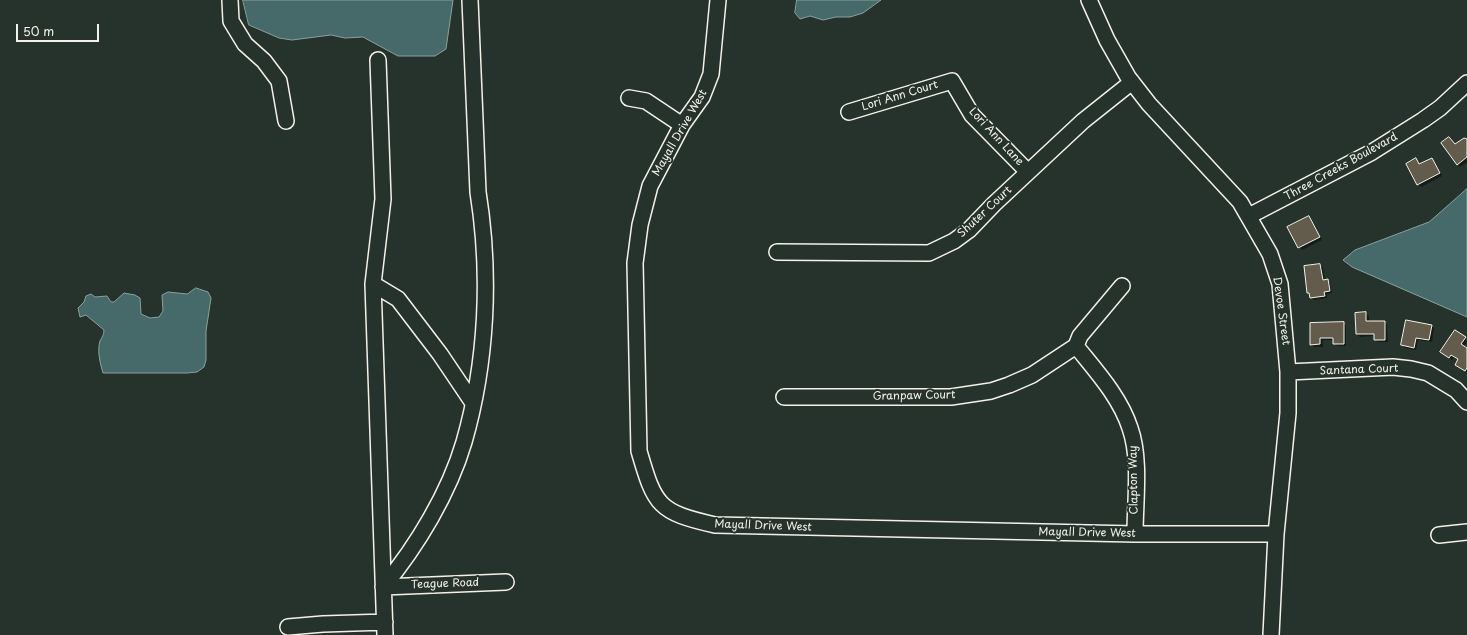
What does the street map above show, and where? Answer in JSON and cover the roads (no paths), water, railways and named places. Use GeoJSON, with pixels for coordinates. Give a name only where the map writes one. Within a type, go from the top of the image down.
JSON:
{"type":"FeatureCollection","features":[{"type":"Feature","properties":{"kind":"street"},"geometry":{"type":"LineString","coordinates":[[230,0],[231,21],[245,44],[264,61],[279,81],[286,121]]}},
{"type":"Feature","properties":{"kind":"street"},"geometry":{"type":"LineString","coordinates":[[383,586],[408,557],[447,486],[464,443],[473,403],[484,327],[485,284],[481,215],[478,192],[470,0]]}},
{"type":"Feature","properties":{"kind":"street","name":"Mayall Drive West"},"geometry":{"type":"LineString","coordinates":[[718,0],[711,74],[702,97],[682,125],[650,186],[640,225],[635,263],[639,451],[646,476],[655,498],[664,508],[685,518],[715,526],[1135,534],[1276,534]]}},
{"type":"Feature","properties":{"kind":"street","name":"Devoe Street"},"geometry":{"type":"LineString","coordinates":[[1088,0],[1107,40],[1132,82],[1149,104],[1240,202],[1270,254],[1280,284],[1288,372],[1286,447],[1276,534],[1271,635]]}},
{"type":"Feature","properties":{"kind":"street"},"geometry":{"type":"LineString","coordinates":[[288,628],[323,624],[385,628],[374,284],[383,199],[378,60]]}},
{"type":"Feature","properties":{"kind":"street","name":"Lori Ann Court"},"geometry":{"type":"LineString","coordinates":[[849,112],[952,81]]}},
{"type":"Feature","properties":{"kind":"street","name":"Lori Ann Lane"},"geometry":{"type":"LineString","coordinates":[[952,81],[972,115],[1028,172]]}},
{"type":"Feature","properties":{"kind":"street","name":"Shuter Court"},"geometry":{"type":"LineString","coordinates":[[777,252],[929,253],[954,241],[969,230],[1083,121],[1132,82]]}},
{"type":"Feature","properties":{"kind":"street","name":"Three Creeks Boulevard"},"geometry":{"type":"LineString","coordinates":[[1249,216],[1372,152],[1428,116],[1467,83]]}},
{"type":"Feature","properties":{"kind":"street"},"geometry":{"type":"LineString","coordinates":[[629,98],[646,101],[682,125]]}},
{"type":"Feature","properties":{"kind":"street"},"geometry":{"type":"LineString","coordinates":[[374,284],[398,299],[440,354],[473,403]]}},
{"type":"Feature","properties":{"kind":"street","name":"Granpaw Court"},"geometry":{"type":"LineString","coordinates":[[784,397],[951,397],[991,391],[1032,375],[1076,346],[1080,336],[1122,286]]}},
{"type":"Feature","properties":{"kind":"street","name":"Clapton Way"},"geometry":{"type":"LineString","coordinates":[[1076,346],[1111,391],[1131,428],[1136,456],[1135,534]]}},
{"type":"Feature","properties":{"kind":"street","name":"Santana Court"},"geometry":{"type":"LineString","coordinates":[[1288,372],[1393,367],[1411,369],[1428,372],[1456,390],[1467,402]]}},
{"type":"Feature","properties":{"kind":"street"},"geometry":{"type":"LineString","coordinates":[[1439,535],[1467,532]]}},
{"type":"Feature","properties":{"kind":"street","name":"Teague Road"},"geometry":{"type":"LineString","coordinates":[[383,586],[506,582]]}},
{"type":"Feature","properties":{"kind":"water"},"geometry":{"type":"Polygon","coordinates":[[[243,0],[453,0],[446,49],[435,56],[398,56],[363,37],[345,38],[331,35],[292,40],[279,38],[249,25],[243,0]]]}},
{"type":"Feature","properties":{"kind":"water"},"geometry":{"type":"Polygon","coordinates":[[[797,0],[881,0],[863,13],[850,17],[836,17],[823,20],[810,16],[800,19],[795,13],[797,0]]]}},
{"type":"Feature","properties":{"kind":"water"},"geometry":{"type":"Polygon","coordinates":[[[1467,189],[1467,317],[1352,267],[1343,260],[1355,250],[1429,222],[1467,189]]]}},
{"type":"Feature","properties":{"kind":"water"},"geometry":{"type":"Polygon","coordinates":[[[196,288],[208,292],[211,298],[206,331],[206,360],[204,367],[197,372],[187,373],[103,373],[99,349],[104,330],[86,315],[80,317],[78,308],[84,302],[86,296],[91,294],[95,297],[107,296],[111,302],[114,302],[124,293],[135,295],[140,298],[141,314],[150,318],[159,317],[163,311],[162,295],[168,292],[187,294],[196,288]]]}}]}
